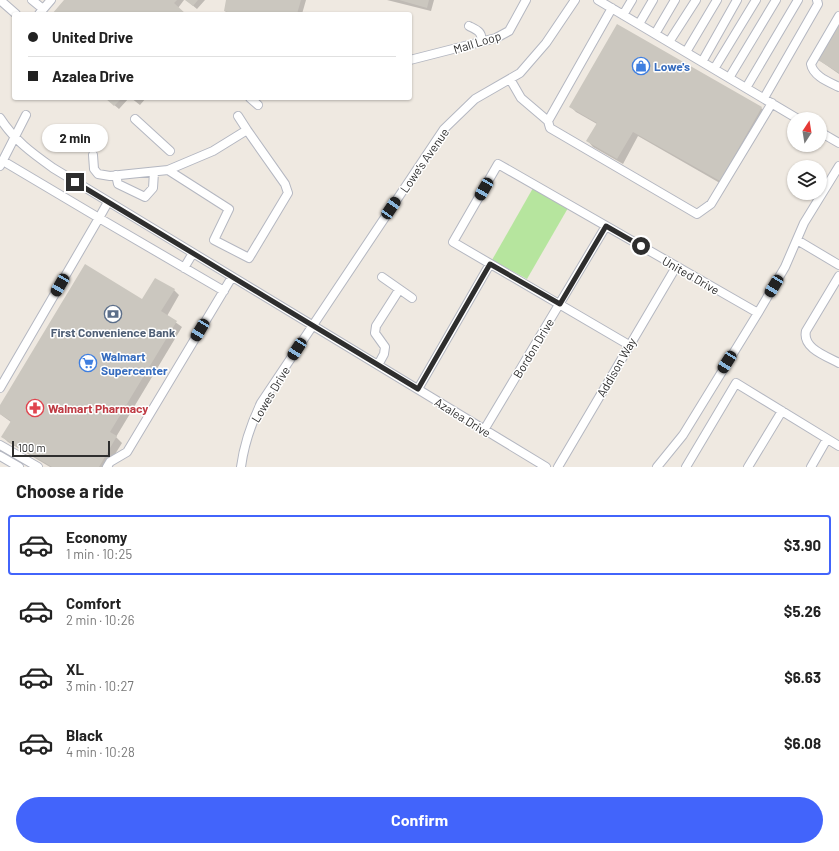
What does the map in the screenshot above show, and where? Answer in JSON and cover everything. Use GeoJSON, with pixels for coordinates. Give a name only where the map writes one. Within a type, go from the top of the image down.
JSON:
{"type":"FeatureCollection","features":[{"type":"Feature","properties":{"kind":"street"},"geometry":{"type":"LineString","coordinates":[[0,0],[14,12]]}},
{"type":"Feature","properties":{"kind":"street"},"geometry":{"type":"LineString","coordinates":[[32,0],[41,12],[51,0]]}},
{"type":"Feature","properties":{"kind":"street","name":"Mall Loop"},"geometry":{"type":"LineString","coordinates":[[412,59],[496,38],[509,31],[526,0]]}},
{"type":"Feature","properties":{"kind":"street","name":"Lowe's Avenue"},"geometry":{"type":"LineString","coordinates":[[312,326],[444,129],[475,99],[520,73],[546,43],[575,0]]}},
{"type":"Feature","properties":{"kind":"street"},"geometry":{"type":"LineString","coordinates":[[598,0],[610,5],[623,15],[787,112]]}},
{"type":"Feature","properties":{"kind":"street"},"geometry":{"type":"LineString","coordinates":[[623,15],[632,0]]}},
{"type":"Feature","properties":{"kind":"street"},"geometry":{"type":"LineString","coordinates":[[639,24],[653,0]]}},
{"type":"Feature","properties":{"kind":"street"},"geometry":{"type":"LineString","coordinates":[[655,34],[675,0]]}},
{"type":"Feature","properties":{"kind":"street"},"geometry":{"type":"LineString","coordinates":[[670,42],[696,0]]}},
{"type":"Feature","properties":{"kind":"street"},"geometry":{"type":"LineString","coordinates":[[686,52],[717,0]]}},
{"type":"Feature","properties":{"kind":"street"},"geometry":{"type":"LineString","coordinates":[[702,62],[737,0]]}},
{"type":"Feature","properties":{"kind":"street"},"geometry":{"type":"LineString","coordinates":[[714,69],[756,0]]}},
{"type":"Feature","properties":{"kind":"street"},"geometry":{"type":"LineString","coordinates":[[729,78],[776,0]]}},
{"type":"Feature","properties":{"kind":"street"},"geometry":{"type":"LineString","coordinates":[[746,88],[798,0]]}},
{"type":"Feature","properties":{"kind":"street"},"geometry":{"type":"LineString","coordinates":[[764,98],[818,4],[817,0]]}},
{"type":"Feature","properties":{"kind":"street"},"geometry":{"type":"LineString","coordinates":[[548,121],[610,5]]}},
{"type":"Feature","properties":{"kind":"street"},"geometry":{"type":"LineString","coordinates":[[839,16],[811,64],[812,70],[817,75],[839,87]]}},
{"type":"Feature","properties":{"kind":"street"},"geometry":{"type":"LineString","coordinates":[[469,26],[480,32],[482,37],[481,42]]}},
{"type":"Feature","properties":{"kind":"street"},"geometry":{"type":"LineString","coordinates":[[510,79],[521,98],[548,121],[550,128],[697,214],[711,204],[772,103]]}},
{"type":"Feature","properties":{"kind":"street"},"geometry":{"type":"LineString","coordinates":[[252,100],[258,105]]}},
{"type":"Feature","properties":{"kind":"street"},"geometry":{"type":"LineString","coordinates":[[26,115],[1,163],[224,291]]}},
{"type":"Feature","properties":{"kind":"street"},"geometry":{"type":"LineString","coordinates":[[168,170],[229,209],[214,240],[249,258],[288,194],[284,184],[238,116]]}},
{"type":"Feature","properties":{"kind":"street","name":"Azalea Drive"},"geometry":{"type":"LineString","coordinates":[[0,118],[24,148],[52,168],[546,467]]}},
{"type":"Feature","properties":{"kind":"street"},"geometry":{"type":"LineString","coordinates":[[136,119],[170,151]]}},
{"type":"Feature","properties":{"kind":"street"},"geometry":{"type":"LineString","coordinates":[[93,155],[94,169],[98,174],[116,175],[168,170],[213,152],[248,130]]}},
{"type":"Feature","properties":{"kind":"street"},"geometry":{"type":"LineString","coordinates":[[827,136],[839,143]]}},
{"type":"Feature","properties":{"kind":"street","name":"United Drive"},"geometry":{"type":"LineString","coordinates":[[490,264],[453,242],[498,164],[758,313]]}},
{"type":"Feature","properties":{"kind":"street"},"geometry":{"type":"LineString","coordinates":[[657,467],[683,435],[780,278],[804,223],[839,166]]}},
{"type":"Feature","properties":{"kind":"street"},"geometry":{"type":"LineString","coordinates":[[116,175],[118,184],[145,197],[153,188],[154,172]]}},
{"type":"Feature","properties":{"kind":"street"},"geometry":{"type":"LineString","coordinates":[[0,388],[108,202]]}},
{"type":"Feature","properties":{"kind":"street","name":"Bordon Drive"},"geometry":{"type":"LineString","coordinates":[[484,430],[606,226]]}},
{"type":"Feature","properties":{"kind":"street"},"geometry":{"type":"LineString","coordinates":[[797,240],[839,265]]}},
{"type":"Feature","properties":{"kind":"street"},"geometry":{"type":"LineString","coordinates":[[184,268],[193,253]]}},
{"type":"Feature","properties":{"kind":"street"},"geometry":{"type":"LineString","coordinates":[[418,389],[490,264],[629,345]]}},
{"type":"Feature","properties":{"kind":"street","name":"Addison Way"},"geometry":{"type":"LineString","coordinates":[[558,467],[676,267]]}},
{"type":"Feature","properties":{"kind":"street"},"geometry":{"type":"LineString","coordinates":[[839,276],[806,331],[805,337],[806,342],[813,348],[839,363]]}},
{"type":"Feature","properties":{"kind":"street"},"geometry":{"type":"LineString","coordinates":[[107,467],[110,462],[127,452],[232,277]]}},
{"type":"Feature","properties":{"kind":"street"},"geometry":{"type":"LineString","coordinates":[[382,277],[412,298]]}},
{"type":"Feature","properties":{"kind":"street"},"geometry":{"type":"LineString","coordinates":[[378,365],[384,354],[384,347],[375,333],[376,326],[399,290]]}},
{"type":"Feature","properties":{"kind":"street","name":"Lowes Drive"},"geometry":{"type":"LineString","coordinates":[[241,467],[243,447],[261,403],[312,326]]}},
{"type":"Feature","properties":{"kind":"street"},"geometry":{"type":"LineString","coordinates":[[686,467],[736,383],[839,446]]}},
{"type":"Feature","properties":{"kind":"street"},"geometry":{"type":"LineString","coordinates":[[748,467],[782,411]]}},
{"type":"Feature","properties":{"kind":"street"},"geometry":{"type":"LineString","coordinates":[[811,467],[827,439]]}},
{"type":"Feature","properties":{"kind":"street"},"geometry":{"type":"LineString","coordinates":[[0,445],[38,467]]}},
{"type":"Feature","properties":{"kind":"street"},"geometry":{"type":"LineString","coordinates":[[0,456],[19,467]]}},
{"type":"Feature","properties":{"kind":"green space"},"geometry":{"type":"Polygon","coordinates":[[[533,188],[568,208],[527,279],[492,260],[533,188]]]}},
{"type":"Feature","properties":{"kind":"building"},"geometry":{"type":"Polygon","coordinates":[[[64,0],[177,0],[174,3],[184,12],[54,12],[64,0]]]}},
{"type":"Feature","properties":{"kind":"building"},"geometry":{"type":"Polygon","coordinates":[[[185,0],[198,0],[193,6],[185,0]]]}},
{"type":"Feature","properties":{"kind":"building"},"geometry":{"type":"Polygon","coordinates":[[[226,0],[301,0],[298,12],[224,11],[226,0]]]}},
{"type":"Feature","properties":{"kind":"building"},"geometry":{"type":"Polygon","coordinates":[[[399,0],[429,0],[427,8],[399,0]]]}},
{"type":"Feature","properties":{"kind":"building","name":"Lowe's"},"geometry":{"type":"Polygon","coordinates":[[[617,24],[762,107],[720,181],[633,132],[617,159],[586,141],[597,123],[569,107],[617,24]]]}},
{"type":"Feature","properties":{"kind":"building"},"geometry":{"type":"Polygon","coordinates":[[[839,24],[839,73],[818,60],[839,24]]]}},
{"type":"Feature","properties":{"kind":"building"},"geometry":{"type":"Polygon","coordinates":[[[107,100],[120,100],[114,106],[107,100]]]}},
{"type":"Feature","properties":{"kind":"building","name":"Walmart Supercenter"},"geometry":{"type":"Polygon","coordinates":[[[85,264],[142,299],[155,278],[175,289],[161,311],[177,321],[110,432],[117,436],[99,467],[52,467],[1,437],[11,421],[0,414],[0,405],[85,264]]]}},
{"type":"Feature","properties":{"kind":"place","name":"Lowe's"},"geometry":{"type":"Point","coordinates":[641,66]}},
{"type":"Feature","properties":{"kind":"place","name":"First Convenience Bank"},"geometry":{"type":"Point","coordinates":[113,314]}},
{"type":"Feature","properties":{"kind":"place","name":"Walmart Supercenter"},"geometry":{"type":"Point","coordinates":[88,363]}},
{"type":"Feature","properties":{"kind":"place","name":"Walmart Pharmacy"},"geometry":{"type":"Point","coordinates":[35,408]}},
{"type":"Feature","properties":{"kind":"route"},"geometry":{"type":"LineString","coordinates":[[75,182],[418,389],[490,264],[560,304],[606,226],[641,246]]}}]}
